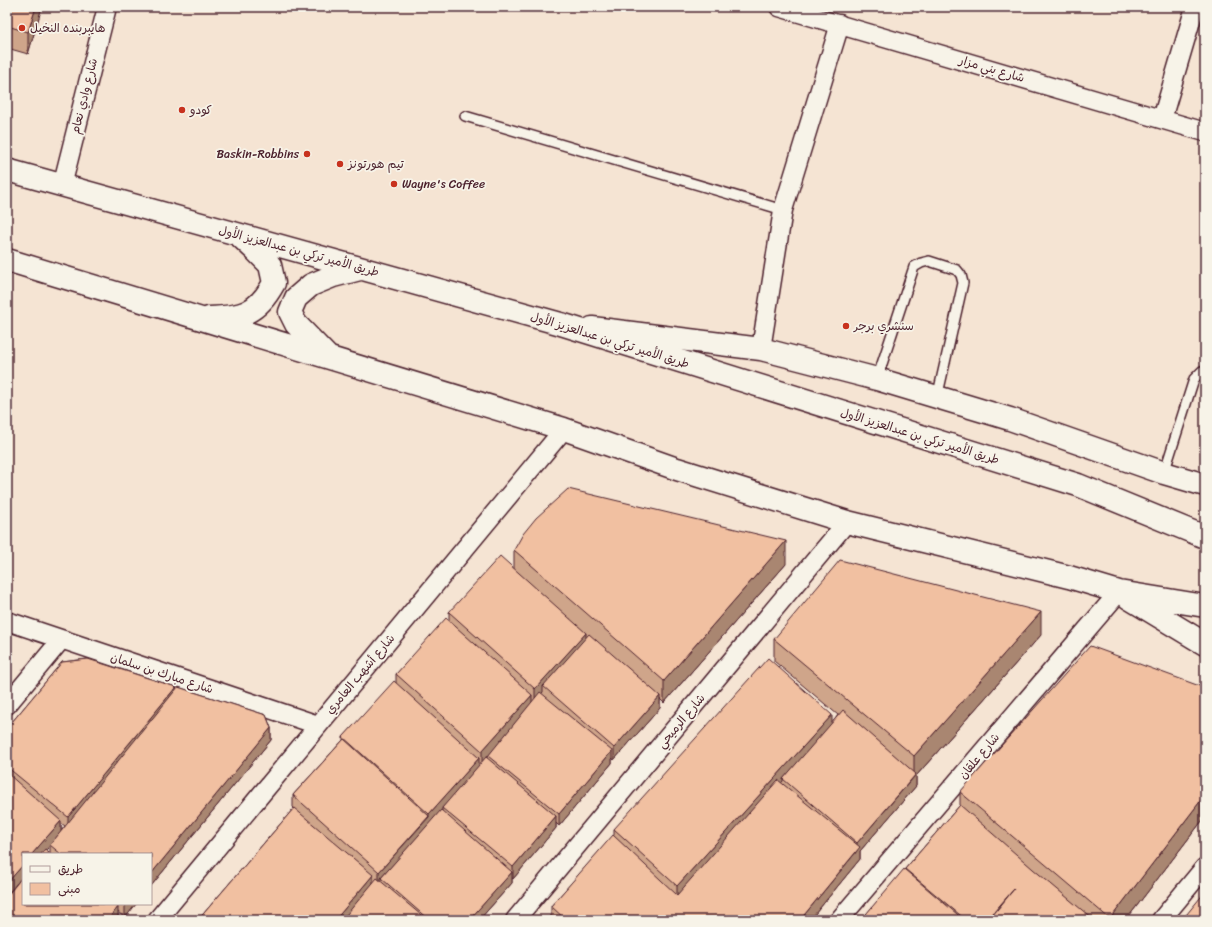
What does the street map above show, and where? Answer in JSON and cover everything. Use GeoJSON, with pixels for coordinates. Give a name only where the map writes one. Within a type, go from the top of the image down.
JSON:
{"type":"FeatureCollection","features":[{"type":"Feature","properties":{"kind":"main road","name":"طريق الأمير تركي بن عبدالعزيز الأول"},"geometry":{"type":"LineString","coordinates":[[7,170],[562,324],[1078,485],[1205,537]]}},
{"type":"Feature","properties":{"kind":"main road"},"geometry":{"type":"LineString","coordinates":[[200,319],[233,317],[252,310],[267,296],[274,283],[270,265],[238,234]]}},
{"type":"Feature","properties":{"kind":"main road"},"geometry":{"type":"LineString","coordinates":[[7,260],[564,429],[677,469],[847,522],[1069,577],[1119,592],[1205,606]]}},
{"type":"Feature","properties":{"kind":"main road"},"geometry":{"type":"LineString","coordinates":[[329,358],[296,324],[290,312],[296,298],[311,285],[333,276],[362,269]]}},
{"type":"Feature","properties":{"kind":"main road"},"geometry":{"type":"LineString","coordinates":[[562,324],[761,348],[877,379],[1010,419],[1164,473],[1205,485]]}},
{"type":"Feature","properties":{"kind":"main road"},"geometry":{"type":"LineString","coordinates":[[1119,592],[1205,644]]}},
{"type":"Feature","properties":{"kind":"street","name":"شارع وادي نعام"},"geometry":{"type":"LineString","coordinates":[[62,186],[107,7]]}},
{"type":"Feature","properties":{"kind":"street","name":"شارع بني مزار"},"geometry":{"type":"LineString","coordinates":[[779,7],[1205,132]]}},
{"type":"Feature","properties":{"kind":"street"},"geometry":{"type":"LineString","coordinates":[[1162,119],[1195,7]]}},
{"type":"Feature","properties":{"kind":"street"},"geometry":{"type":"LineString","coordinates":[[761,348],[783,210],[840,24]]}},
{"type":"Feature","properties":{"kind":"street","name":"شارع أشهب العامري"},"geometry":{"type":"LineString","coordinates":[[157,920],[564,429]]}},
{"type":"Feature","properties":{"kind":"street","name":"شارع الرميحي"},"geometry":{"type":"LineString","coordinates":[[516,920],[847,522]]}},
{"type":"Feature","properties":{"kind":"street","name":"شارع علقان"},"geometry":{"type":"LineString","coordinates":[[839,920],[1119,592]]}},
{"type":"Feature","properties":{"kind":"street","name":"شارع مبارك بن سلمان"},"geometry":{"type":"LineString","coordinates":[[7,621],[318,725]]}},
{"type":"Feature","properties":{"kind":"street"},"geometry":{"type":"LineString","coordinates":[[7,705],[61,640]]}},
{"type":"Feature","properties":{"kind":"street"},"geometry":{"type":"LineString","coordinates":[[1161,920],[1205,867]]}},
{"type":"Feature","properties":{"kind":"lane"},"geometry":{"type":"LineString","coordinates":[[465,116],[783,210]]}},
{"type":"Feature","properties":{"kind":"lane"},"geometry":{"type":"LineString","coordinates":[[877,379],[914,267],[929,261],[957,270],[961,275],[963,283],[937,398]]}},
{"type":"Feature","properties":{"kind":"lane"},"geometry":{"type":"LineString","coordinates":[[1164,473],[1194,379],[1205,370]]}},
{"type":"Feature","properties":{"kind":"building"},"geometry":{"type":"Polygon","coordinates":[[[7,7],[36,7],[28,32],[7,26],[7,7]]]}},
{"type":"Feature","properties":{"kind":"building"},"geometry":{"type":"Polygon","coordinates":[[[568,489],[786,541],[664,681],[514,550],[523,534],[536,518],[568,489]]]}},
{"type":"Feature","properties":{"kind":"building"},"geometry":{"type":"Polygon","coordinates":[[[500,556],[586,633],[535,689],[449,612],[500,556]]]}},
{"type":"Feature","properties":{"kind":"building"},"geometry":{"type":"Polygon","coordinates":[[[840,560],[1041,612],[914,756],[774,639],[840,560]]]}},
{"type":"Feature","properties":{"kind":"building"},"geometry":{"type":"Polygon","coordinates":[[[446,618],[532,695],[482,751],[396,674],[446,618]]]}},
{"type":"Feature","properties":{"kind":"building"},"geometry":{"type":"Polygon","coordinates":[[[589,634],[660,696],[614,748],[543,686],[589,634]]]}},
{"type":"Feature","properties":{"kind":"building"},"geometry":{"type":"Polygon","coordinates":[[[1090,646],[1205,688],[1205,795],[1110,919],[960,792],[1090,646]]]}},
{"type":"Feature","properties":{"kind":"building"},"geometry":{"type":"Polygon","coordinates":[[[768,658],[832,715],[677,886],[614,829],[768,658]]]}},
{"type":"Feature","properties":{"kind":"building"},"geometry":{"type":"Polygon","coordinates":[[[88,659],[176,687],[68,817],[7,767],[7,728],[62,662],[88,659]]]}},
{"type":"Feature","properties":{"kind":"building"},"geometry":{"type":"Polygon","coordinates":[[[394,681],[479,758],[429,814],[343,737],[394,681]]]}},
{"type":"Feature","properties":{"kind":"building"},"geometry":{"type":"Polygon","coordinates":[[[178,687],[266,715],[271,728],[152,873],[152,853],[60,853],[50,845],[178,687]]]}},
{"type":"Feature","properties":{"kind":"building"},"geometry":{"type":"Polygon","coordinates":[[[540,692],[612,751],[559,814],[488,756],[540,692]]]}},
{"type":"Feature","properties":{"kind":"building"},"geometry":{"type":"Polygon","coordinates":[[[843,710],[916,774],[857,843],[783,779],[843,710]]]}},
{"type":"Feature","properties":{"kind":"building"},"geometry":{"type":"Polygon","coordinates":[[[344,739],[429,816],[379,872],[293,795],[344,739]]]}},
{"type":"Feature","properties":{"kind":"building"},"geometry":{"type":"Polygon","coordinates":[[[486,757],[556,816],[513,867],[442,808],[486,757]]]}},
{"type":"Feature","properties":{"kind":"building"},"geometry":{"type":"Polygon","coordinates":[[[7,773],[61,821],[33,853],[22,853],[22,866],[7,883],[7,773]]]}},
{"type":"Feature","properties":{"kind":"building"},"geometry":{"type":"Polygon","coordinates":[[[778,780],[860,847],[800,920],[566,920],[551,906],[613,835],[677,895],[778,780]]]}},
{"type":"Feature","properties":{"kind":"building"},"geometry":{"type":"Polygon","coordinates":[[[960,805],[1094,920],[989,920],[1014,889],[987,920],[966,920],[905,869],[960,805]]]}},
{"type":"Feature","properties":{"kind":"building"},"geometry":{"type":"Polygon","coordinates":[[[294,808],[373,875],[335,920],[198,920],[294,808]]]}},
{"type":"Feature","properties":{"kind":"building"},"geometry":{"type":"Polygon","coordinates":[[[441,810],[512,872],[469,920],[429,920],[381,878],[441,810]]]}},
{"type":"Feature","properties":{"kind":"building"},"geometry":{"type":"Polygon","coordinates":[[[45,849],[51,853],[42,853],[45,849]]]}},
{"type":"Feature","properties":{"kind":"building"},"geometry":{"type":"Polygon","coordinates":[[[904,869],[964,920],[861,920],[904,869]]]}},
{"type":"Feature","properties":{"kind":"building"},"geometry":{"type":"Polygon","coordinates":[[[22,877],[22,905],[115,905],[118,907],[108,920],[7,920],[7,896],[22,877]]]}},
{"type":"Feature","properties":{"kind":"building"},"geometry":{"type":"Polygon","coordinates":[[[377,878],[427,920],[342,920],[377,878]]]}},
{"type":"Feature","properties":{"kind":"building"},"geometry":{"type":"Polygon","coordinates":[[[1205,892],[1205,920],[1182,920],[1205,892]]]}},
{"type":"Feature","properties":{"kind":"place","name":"هايبربنده النخيل"},"geometry":{"type":"Point","coordinates":[22,28]}},
{"type":"Feature","properties":{"kind":"place","name":"كودو"},"geometry":{"type":"Point","coordinates":[182,110]}},
{"type":"Feature","properties":{"kind":"place","name":"Baskin-Robbins"},"geometry":{"type":"Point","coordinates":[307,154]}},
{"type":"Feature","properties":{"kind":"place","name":"تيم هورتونز"},"geometry":{"type":"Point","coordinates":[340,164]}},
{"type":"Feature","properties":{"kind":"place","name":"Wayne's Coffee"},"geometry":{"type":"Point","coordinates":[394,184]}},
{"type":"Feature","properties":{"kind":"place","name":"سنشري برجر"},"geometry":{"type":"Point","coordinates":[846,326]}}]}
